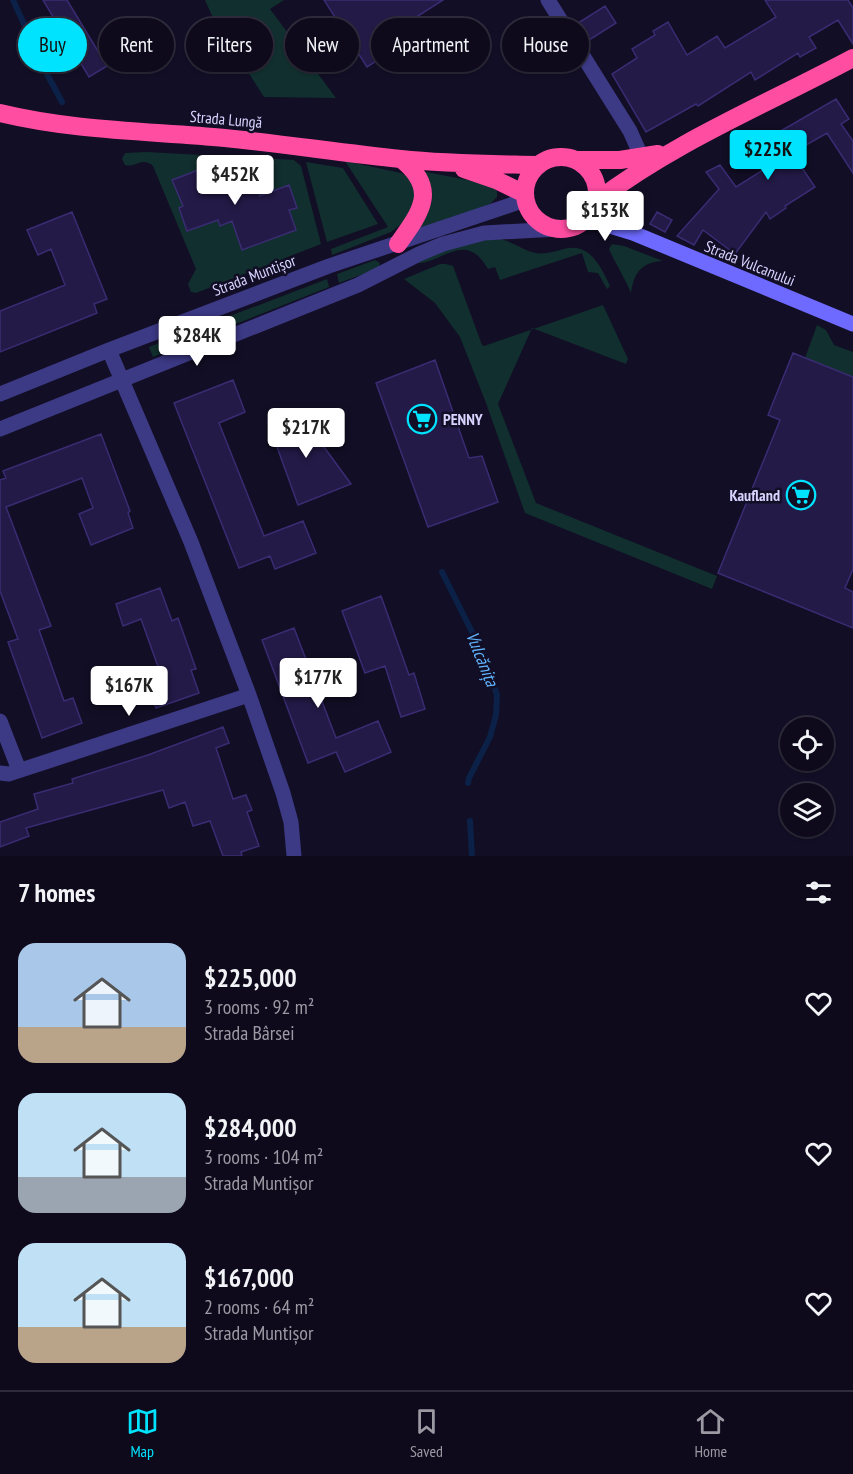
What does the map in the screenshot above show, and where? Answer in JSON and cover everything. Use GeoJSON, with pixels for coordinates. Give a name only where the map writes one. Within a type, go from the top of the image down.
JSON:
{"type":"FeatureCollection","features":[{"type":"Feature","properties":{"kind":"highway"},"geometry":{"type":"LineString","coordinates":[[680,147],[642,158],[577,160],[556,157],[546,160],[537,165],[526,183],[525,197],[535,218],[542,224],[558,230],[575,227],[593,209],[641,170],[680,147],[853,58]]}},
{"type":"Feature","properties":{"kind":"highway","name":"Strada Lungă"},"geometry":{"type":"LineString","coordinates":[[0,113],[45,122],[112,130],[264,142],[448,163]]}},
{"type":"Feature","properties":{"kind":"highway"},"geometry":{"type":"LineString","coordinates":[[398,244],[419,214],[424,190],[413,168],[401,159]]}},
{"type":"Feature","properties":{"kind":"highway"},"geometry":{"type":"LineString","coordinates":[[577,160],[587,167],[598,189],[593,209]]}},
{"type":"Feature","properties":{"kind":"highway"},"geometry":{"type":"LineString","coordinates":[[448,163],[537,165]]}},
{"type":"Feature","properties":{"kind":"highway"},"geometry":{"type":"LineString","coordinates":[[448,163],[496,180],[525,197]]}},
{"type":"Feature","properties":{"kind":"main road","name":"Strada Vulcanului"},"geometry":{"type":"LineString","coordinates":[[593,209],[633,233],[853,324]]}},
{"type":"Feature","properties":{"kind":"street"},"geometry":{"type":"LineString","coordinates":[[548,0],[630,131],[642,158]]}},
{"type":"Feature","properties":{"kind":"street","name":"Strada Muntișor"},"geometry":{"type":"LineString","coordinates":[[0,394],[329,266],[398,244],[525,197]]}},
{"type":"Feature","properties":{"kind":"street"},"geometry":{"type":"LineString","coordinates":[[0,429],[358,285],[419,254],[464,237],[484,233],[558,230]]}},
{"type":"Feature","properties":{"kind":"street"},"geometry":{"type":"LineString","coordinates":[[109,350],[191,542],[249,695],[283,793],[291,822],[294,856]]}},
{"type":"Feature","properties":{"kind":"street"},"geometry":{"type":"LineString","coordinates":[[0,773],[9,774],[249,695]]}},
{"type":"Feature","properties":{"kind":"street"},"geometry":{"type":"LineString","coordinates":[[0,721],[19,770]]}},
{"type":"Feature","properties":{"kind":"green space"},"geometry":{"type":"Polygon","coordinates":[[[205,0],[284,0],[270,9],[285,29],[285,72],[317,72],[336,98],[264,97],[248,72],[273,72],[273,18],[213,18],[205,0]]]}},
{"type":"Feature","properties":{"kind":"green space"},"geometry":{"type":"Polygon","coordinates":[[[147,152],[294,160],[301,166],[321,244],[196,293],[191,292],[188,284],[196,269],[153,166],[146,162],[125,165],[122,159],[125,153],[147,152]]]}},
{"type":"Feature","properties":{"kind":"green space"},"geometry":{"type":"Polygon","coordinates":[[[345,161],[401,173],[408,177],[417,195],[405,221],[391,232],[332,255],[331,249],[388,227],[345,161]]]}},
{"type":"Feature","properties":{"kind":"green space"},"geometry":{"type":"Polygon","coordinates":[[[306,162],[343,168],[378,224],[327,242],[306,162]]]}},
{"type":"Feature","properties":{"kind":"green space"},"geometry":{"type":"Polygon","coordinates":[[[421,171],[488,184],[497,191],[497,197],[490,204],[416,232],[426,217],[432,201],[431,186],[421,171]]]}},
{"type":"Feature","properties":{"kind":"green space"},"geometry":{"type":"Polygon","coordinates":[[[496,238],[531,252],[546,253],[564,249],[581,249],[598,264],[610,286],[607,289],[598,273],[588,272],[582,253],[500,280],[495,267],[488,269],[479,257],[470,251],[461,250],[423,263],[412,263],[453,246],[496,238]]]}},
{"type":"Feature","properties":{"kind":"green space"},"geometry":{"type":"Polygon","coordinates":[[[612,244],[624,246],[663,261],[650,263],[640,270],[634,279],[631,293],[609,249],[612,244]]]}},
{"type":"Feature","properties":{"kind":"green space"},"geometry":{"type":"Polygon","coordinates":[[[375,260],[380,263],[379,268],[339,283],[337,274],[375,260]]]}},
{"type":"Feature","properties":{"kind":"green space"},"geometry":{"type":"Polygon","coordinates":[[[440,264],[453,266],[482,345],[531,330],[498,404],[536,503],[717,576],[712,589],[525,513],[460,337],[435,303],[404,279],[440,264]]]}},
{"type":"Feature","properties":{"kind":"green space"},"geometry":{"type":"Polygon","coordinates":[[[327,279],[329,287],[153,357],[149,347],[327,279]]]}},
{"type":"Feature","properties":{"kind":"green space"},"geometry":{"type":"Polygon","coordinates":[[[603,305],[628,359],[626,364],[534,329],[603,305]]]}},
{"type":"Feature","properties":{"kind":"green space"},"geometry":{"type":"Polygon","coordinates":[[[817,325],[826,330],[834,345],[853,352],[853,377],[805,358],[817,325]]]}},
{"type":"Feature","properties":{"kind":"building"},"geometry":{"type":"Polygon","coordinates":[[[43,0],[67,0],[78,18],[54,18],[43,0]]]}},
{"type":"Feature","properties":{"kind":"building"},"geometry":{"type":"Polygon","coordinates":[[[324,0],[443,0],[415,18],[371,18],[371,64],[367,67],[359,55],[359,18],[336,18],[324,0]]]}},
{"type":"Feature","properties":{"kind":"building"},"geometry":{"type":"Polygon","coordinates":[[[765,0],[848,0],[853,8],[853,44],[838,20],[809,37],[816,48],[800,57],[798,53],[755,80],[751,72],[698,106],[696,104],[646,132],[612,74],[637,58],[632,49],[655,35],[653,31],[668,22],[687,55],[717,36],[725,48],[776,17],[765,0]]]}},
{"type":"Feature","properties":{"kind":"building"},"geometry":{"type":"Polygon","coordinates":[[[605,6],[616,23],[589,40],[589,18],[586,18],[605,6]]]}},
{"type":"Feature","properties":{"kind":"building"},"geometry":{"type":"Polygon","coordinates":[[[87,33],[99,53],[99,71],[89,77],[86,72],[87,33]]]}},
{"type":"Feature","properties":{"kind":"building"},"geometry":{"type":"Polygon","coordinates":[[[836,99],[849,119],[841,124],[853,141],[853,173],[827,133],[792,153],[815,187],[785,206],[786,208],[770,219],[766,212],[735,254],[703,230],[694,245],[677,236],[719,189],[706,172],[720,165],[736,187],[779,160],[765,140],[836,99]]]}},
{"type":"Feature","properties":{"kind":"building"},"geometry":{"type":"Polygon","coordinates":[[[234,165],[245,193],[257,188],[260,196],[289,185],[297,208],[289,210],[296,230],[242,250],[232,221],[220,226],[218,220],[187,231],[179,208],[183,206],[172,180],[201,169],[204,176],[234,165]]]}},
{"type":"Feature","properties":{"kind":"building"},"geometry":{"type":"Polygon","coordinates":[[[72,212],[107,299],[94,304],[97,313],[0,352],[0,311],[65,285],[51,249],[38,255],[27,230],[72,212]]]}},
{"type":"Feature","properties":{"kind":"building"},"geometry":{"type":"Polygon","coordinates":[[[657,212],[672,220],[665,232],[650,224],[657,212]]]}},
{"type":"Feature","properties":{"kind":"building","name":"Kaufland"},"geometry":{"type":"Polygon","coordinates":[[[793,353],[853,377],[853,569],[845,588],[853,592],[853,628],[718,573],[780,420],[768,415],[793,353]]]}},
{"type":"Feature","properties":{"kind":"building","name":"PENNY"},"geometry":{"type":"Polygon","coordinates":[[[435,360],[469,458],[482,456],[498,502],[428,527],[376,383],[435,360]]]}},
{"type":"Feature","properties":{"kind":"building"},"geometry":{"type":"Polygon","coordinates":[[[233,380],[245,412],[219,423],[264,536],[303,521],[316,553],[275,569],[270,556],[239,568],[174,403],[233,380]]]}},
{"type":"Feature","properties":{"kind":"building"},"geometry":{"type":"Polygon","coordinates":[[[297,410],[351,484],[298,505],[268,422],[297,410]]]}},
{"type":"Feature","properties":{"kind":"building"},"geometry":{"type":"Polygon","coordinates":[[[101,434],[130,511],[128,513],[133,528],[91,545],[79,514],[93,508],[82,478],[6,507],[51,626],[39,630],[64,701],[73,698],[82,723],[42,738],[8,642],[18,639],[0,591],[0,480],[6,478],[3,471],[101,434]]]}},
{"type":"Feature","properties":{"kind":"building"},"geometry":{"type":"Polygon","coordinates":[[[160,588],[172,621],[178,618],[196,669],[191,670],[199,693],[156,708],[147,680],[161,675],[141,619],[123,626],[116,604],[160,588]]]}},
{"type":"Feature","properties":{"kind":"building"},"geometry":{"type":"Polygon","coordinates":[[[381,596],[409,675],[414,673],[425,709],[401,717],[385,666],[365,673],[342,611],[381,596]]]}},
{"type":"Feature","properties":{"kind":"building"},"geometry":{"type":"Polygon","coordinates":[[[294,628],[336,738],[378,721],[391,752],[345,772],[336,752],[308,763],[262,640],[294,628]]]}},
{"type":"Feature","properties":{"kind":"building"},"geometry":{"type":"Polygon","coordinates":[[[223,727],[229,743],[216,748],[233,799],[246,795],[252,810],[247,812],[259,846],[241,852],[242,856],[223,856],[210,821],[193,826],[185,802],[169,808],[163,790],[26,828],[29,836],[0,847],[0,822],[38,809],[34,794],[73,783],[72,779],[148,755],[223,727]]]}},
{"type":"Feature","properties":{"kind":"waterway","name":"Vulcănița"},"geometry":{"type":"LineString","coordinates":[[13,0],[62,102]]}},
{"type":"Feature","properties":{"kind":"waterway","name":"Vulcănița"},"geometry":{"type":"LineString","coordinates":[[442,572],[484,656],[497,695],[496,715],[490,737],[468,783]]}},
{"type":"Feature","properties":{"kind":"waterway","name":"Vulcănița"},"geometry":{"type":"LineString","coordinates":[[470,821],[472,856]]}},
{"type":"Feature","properties":{"kind":"place","name":"PENNY"},"geometry":{"type":"Point","coordinates":[422,419]}},
{"type":"Feature","properties":{"kind":"place","name":"Kaufland"},"geometry":{"type":"Point","coordinates":[801,495]}}]}
